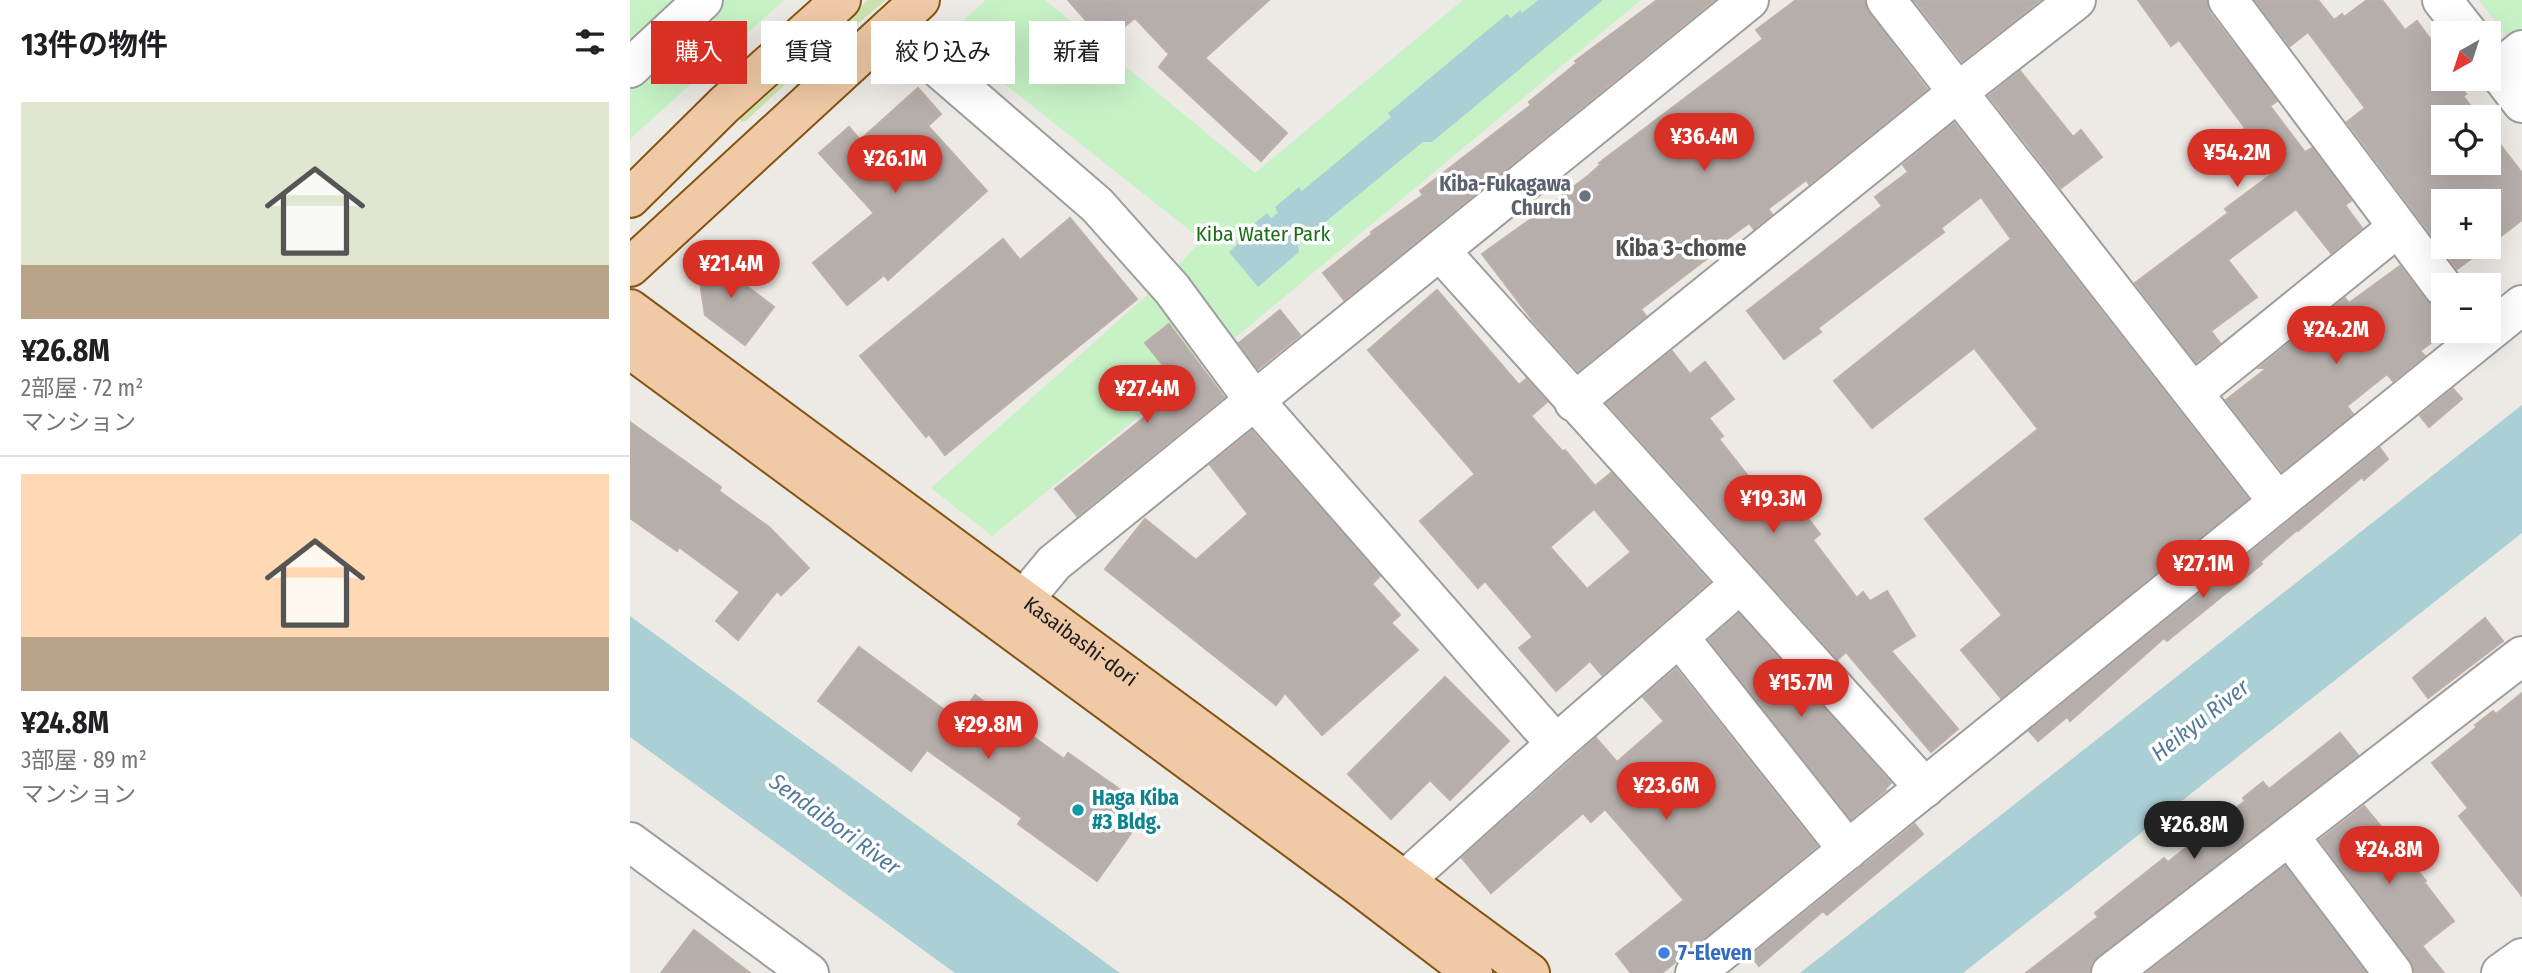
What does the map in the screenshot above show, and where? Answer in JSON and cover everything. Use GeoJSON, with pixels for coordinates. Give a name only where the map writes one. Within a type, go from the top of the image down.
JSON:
{"type":"FeatureCollection","features":[{"type":"Feature","properties":{"kind":"main road"},"geometry":{"type":"LineString","coordinates":[[630,198],[724,105],[841,0]]}},
{"type":"Feature","properties":{"kind":"main road"},"geometry":{"type":"LineString","coordinates":[[897,21],[920,0]]}},
{"type":"Feature","properties":{"kind":"main road"},"geometry":{"type":"LineString","coordinates":[[630,267],[871,45]]}},
{"type":"Feature","properties":{"kind":"main road","name":"Kasaibashi-dori"},"geometry":{"type":"LineString","coordinates":[[630,309],[1530,973]]}},
{"type":"Feature","properties":{"kind":"main road","name":"Kasaibashi-dori"},"geometry":{"type":"LineString","coordinates":[[630,349],[1359,886],[1473,973]]}},
{"type":"Feature","properties":{"kind":"street"},"geometry":{"type":"LineString","coordinates":[[630,68],[703,0]]}},
{"type":"Feature","properties":{"kind":"street"},"geometry":{"type":"LineString","coordinates":[[1024,599],[1054,563],[1749,0]]}},
{"type":"Feature","properties":{"kind":"street"},"geometry":{"type":"LineString","coordinates":[[1886,0],[2278,502]]}},
{"type":"Feature","properties":{"kind":"street"},"geometry":{"type":"LineString","coordinates":[[1574,402],[2076,0]]}},
{"type":"Feature","properties":{"kind":"street"},"geometry":{"type":"LineString","coordinates":[[2228,0],[2432,273]]}},
{"type":"Feature","properties":{"kind":"street"},"geometry":{"type":"LineString","coordinates":[[2442,0],[2459,21]]}},
{"type":"Feature","properties":{"kind":"street"},"geometry":{"type":"LineString","coordinates":[[2503,59],[2522,103]]}},
{"type":"Feature","properties":{"kind":"street"},"geometry":{"type":"LineString","coordinates":[[957,84],[1097,205],[1172,289],[1254,400],[1556,744]]}},
{"type":"Feature","properties":{"kind":"street"},"geometry":{"type":"LineString","coordinates":[[2193,393],[2398,227]]}},
{"type":"Feature","properties":{"kind":"street"},"geometry":{"type":"LineString","coordinates":[[1440,251],[1925,788]]}},
{"type":"Feature","properties":{"kind":"street"},"geometry":{"type":"LineString","coordinates":[[2501,319],[2522,305]]}},
{"type":"Feature","properties":{"kind":"street"},"geometry":{"type":"LineString","coordinates":[[1695,973],[2278,502],[2467,343]]}},
{"type":"Feature","properties":{"kind":"street"},"geometry":{"type":"LineString","coordinates":[[1405,880],[1740,584]]}},
{"type":"Feature","properties":{"kind":"street"},"geometry":{"type":"LineString","coordinates":[[1679,637],[1848,850]]}},
{"type":"Feature","properties":{"kind":"street"},"geometry":{"type":"LineString","coordinates":[[2111,973],[2522,656]]}},
{"type":"Feature","properties":{"kind":"street"},"geometry":{"type":"LineString","coordinates":[[2290,837],[2393,973]]}},
{"type":"Feature","properties":{"kind":"street"},"geometry":{"type":"LineString","coordinates":[[630,842],[809,973]]}},
{"type":"Feature","properties":{"kind":"street"},"geometry":{"type":"LineString","coordinates":[[2501,973],[2522,958]]}},
{"type":"Feature","properties":{"kind":"green space"},"geometry":{"type":"Polygon","coordinates":[[[630,0],[784,0],[747,33],[747,21],[651,21],[651,84],[691,84],[630,139],[630,0]]]}},
{"type":"Feature","properties":{"kind":"green space"},"geometry":{"type":"Polygon","coordinates":[[[868,0],[886,0],[857,24],[857,21],[845,21],[868,0]]]}},
{"type":"Feature","properties":{"kind":"green space","name":"Kiba Water Park"},"geometry":{"type":"Polygon","coordinates":[[[986,0],[1045,0],[1070,21],[1029,21],[1029,84],[1125,84],[1125,66],[1255,173],[1463,0],[1641,0],[992,536],[931,488],[1164,280],[1202,240],[1005,84],[1015,84],[1015,21],[963,21],[986,0]]]}},
{"type":"Feature","properties":{"kind":"green space"},"geometry":{"type":"Polygon","coordinates":[[[2479,0],[2522,0],[2522,27],[2508,38],[2501,29],[2501,21],[2495,21],[2479,0]]]}},
{"type":"Feature","properties":{"kind":"green space"},"geometry":{"type":"Polygon","coordinates":[[[775,84],[786,84],[746,121],[741,122],[740,115],[775,84]]]}},
{"type":"Feature","properties":{"kind":"water"},"geometry":{"type":"Polygon","coordinates":[[[1538,0],[1603,0],[1432,142],[1423,142],[1318,228],[1322,233],[1315,239],[1302,239],[1298,246],[1299,252],[1258,287],[1229,252],[1238,244],[1235,240],[1267,213],[1271,218],[1278,213],[1275,207],[1299,187],[1302,191],[1391,117],[1388,113],[1507,14],[1511,18],[1538,0]]]}},
{"type":"Feature","properties":{"kind":"water","name":"Heikyu River"},"geometry":{"type":"Polygon","coordinates":[[[2522,405],[2522,533],[1963,973],[1800,973],[2522,405]]]}},
{"type":"Feature","properties":{"kind":"water","name":"Sendaibori River"},"geometry":{"type":"Polygon","coordinates":[[[630,616],[1120,973],[955,973],[630,737],[630,616]]]}},
{"type":"Feature","properties":{"kind":"building"},"geometry":{"type":"Polygon","coordinates":[[[1068,0],[1269,0],[1205,58],[1287,133],[1261,161],[1159,67],[1169,54],[1135,18],[1125,26],[1125,21],[1086,21],[1068,0]]]}},
{"type":"Feature","properties":{"kind":"building"},"geometry":{"type":"Polygon","coordinates":[[[1657,0],[1714,0],[1344,300],[1323,273],[1372,234],[1371,232],[1423,195],[1420,191],[1531,105],[1529,102],[1577,63],[1575,61],[1657,0]]]}},
{"type":"Feature","properties":{"kind":"building"},"geometry":{"type":"Polygon","coordinates":[[[1796,0],[1865,0],[1869,13],[1927,89],[1809,184],[1806,180],[1768,209],[1772,214],[1754,229],[1749,223],[1711,251],[1713,254],[1641,309],[1646,316],[1578,371],[1534,322],[1482,254],[1542,211],[1589,175],[1601,164],[1599,163],[1763,39],[1756,30],[1796,0]]]}},
{"type":"Feature","properties":{"kind":"building"},"geometry":{"type":"Polygon","coordinates":[[[1914,0],[2040,0],[1962,61],[1914,0]]]}},
{"type":"Feature","properties":{"kind":"building"},"geometry":{"type":"Polygon","coordinates":[[[2138,0],[2207,0],[2210,13],[2277,101],[2270,106],[2305,152],[2312,148],[2351,201],[2345,205],[2362,228],[2331,253],[2296,209],[2228,260],[2257,297],[2211,331],[2220,343],[2196,362],[2135,283],[2228,213],[2225,209],[2273,173],[2242,131],[2245,128],[2179,40],[2171,46],[2138,0]]]}},
{"type":"Feature","properties":{"kind":"building"},"geometry":{"type":"Polygon","coordinates":[[[2255,0],[2318,0],[2334,20],[2342,14],[2344,17],[2367,0],[2382,0],[2405,30],[2417,21],[2431,40],[2431,91],[2464,91],[2466,94],[2463,96],[2470,105],[2431,105],[2431,175],[2501,175],[2501,146],[2522,173],[2522,220],[2501,236],[2501,189],[2431,189],[2431,234],[2347,122],[2365,108],[2308,32],[2290,46],[2255,0]]]}},
{"type":"Feature","properties":{"kind":"building"},"geometry":{"type":"Polygon","coordinates":[[[2020,71],[2073,137],[2081,130],[2102,157],[2061,188],[1989,96],[2020,71]]]}},
{"type":"Feature","properties":{"kind":"building"},"geometry":{"type":"Polygon","coordinates":[[[918,88],[941,114],[928,126],[987,191],[888,280],[884,275],[847,305],[813,263],[874,213],[819,153],[849,127],[860,140],[918,88]]]}},
{"type":"Feature","properties":{"kind":"building"},"geometry":{"type":"Polygon","coordinates":[[[1954,123],[2248,499],[2001,698],[1961,650],[2002,615],[1925,519],[2038,429],[1974,348],[1872,428],[1834,381],[2011,239],[1981,197],[1941,228],[1944,232],[1818,328],[1821,332],[1784,359],[1747,311],[1882,206],[1875,197],[1908,172],[1903,165],[1954,123]]]}},
{"type":"Feature","properties":{"kind":"building"},"geometry":{"type":"Polygon","coordinates":[[[1070,218],[1137,299],[945,455],[929,434],[926,437],[860,356],[1003,239],[1020,260],[1070,218]]]}},
{"type":"Feature","properties":{"kind":"building"},"geometry":{"type":"Polygon","coordinates":[[[717,253],[743,278],[740,281],[774,307],[745,345],[705,315],[698,270],[717,253]]]}},
{"type":"Feature","properties":{"kind":"building"},"geometry":{"type":"Polygon","coordinates":[[[2450,259],[2471,259],[2457,269],[2450,259]]]}},
{"type":"Feature","properties":{"kind":"building"},"geometry":{"type":"Polygon","coordinates":[[[2400,266],[2431,303],[2431,343],[2420,351],[2425,356],[2393,381],[2387,374],[2347,406],[2353,414],[2282,471],[2226,400],[2267,368],[2259,368],[2345,298],[2349,303],[2400,266]]]}},
{"type":"Feature","properties":{"kind":"building"},"geometry":{"type":"Polygon","coordinates":[[[1437,290],[1519,385],[1526,379],[1547,402],[1531,416],[1563,452],[1565,450],[1595,486],[1611,473],[1709,582],[1602,675],[1590,661],[1556,691],[1519,648],[1533,637],[1485,581],[1478,588],[1420,521],[1475,474],[1368,350],[1437,290]],[[1594,509],[1550,547],[1587,589],[1631,552],[1594,509]]]}},
{"type":"Feature","properties":{"kind":"building"},"geometry":{"type":"Polygon","coordinates":[[[1280,310],[1300,335],[1258,369],[1239,343],[1280,310]]]}},
{"type":"Feature","properties":{"kind":"building"},"geometry":{"type":"Polygon","coordinates":[[[1169,324],[1224,397],[1077,516],[1055,489],[1181,388],[1145,343],[1169,324]]]}},
{"type":"Feature","properties":{"kind":"building"},"geometry":{"type":"Polygon","coordinates":[[[1672,351],[1690,374],[1705,362],[1734,399],[1709,418],[1723,436],[1719,439],[1777,513],[1794,500],[1820,534],[1813,540],[1857,598],[1863,592],[1870,601],[1887,591],[1915,636],[1891,651],[1958,729],[1931,752],[1846,652],[1838,659],[1607,403],[1672,351]]]}},
{"type":"Feature","properties":{"kind":"building"},"geometry":{"type":"Polygon","coordinates":[[[2453,389],[2462,399],[2429,427],[2420,416],[2453,389]]]}},
{"type":"Feature","properties":{"kind":"building"},"geometry":{"type":"Polygon","coordinates":[[[630,422],[721,487],[719,491],[769,527],[809,568],[781,595],[777,591],[738,640],[716,621],[740,592],[679,547],[677,551],[630,518],[630,422]]]}},
{"type":"Feature","properties":{"kind":"building"},"geometry":{"type":"Polygon","coordinates":[[[1252,431],[1380,576],[1372,584],[1400,615],[1391,623],[1418,650],[1322,735],[1285,693],[1276,705],[1105,569],[1145,519],[1196,560],[1248,514],[1210,465],[1252,431]]]}},
{"type":"Feature","properties":{"kind":"building"},"geometry":{"type":"Polygon","coordinates":[[[2380,448],[2388,459],[2297,530],[2260,562],[2262,564],[2167,641],[2164,638],[2070,721],[2067,717],[2038,741],[2029,731],[2380,448]]]}},
{"type":"Feature","properties":{"kind":"building"},"geometry":{"type":"Polygon","coordinates":[[[1739,614],[1891,783],[1851,819],[1709,640],[1739,614]]]}},
{"type":"Feature","properties":{"kind":"building"},"geometry":{"type":"Polygon","coordinates":[[[2485,618],[2503,641],[2428,698],[2413,678],[2485,618]]]}},
{"type":"Feature","properties":{"kind":"building"},"geometry":{"type":"Polygon","coordinates":[[[859,647],[958,720],[975,695],[1064,759],[1068,753],[1135,800],[1121,819],[1134,829],[1097,881],[1018,824],[1022,818],[927,750],[911,771],[818,701],[859,647]]]}},
{"type":"Feature","properties":{"kind":"building"},"geometry":{"type":"Polygon","coordinates":[[[1676,669],[1817,846],[1662,973],[1631,973],[1616,954],[1684,900],[1605,809],[1591,822],[1583,813],[1491,893],[1462,858],[1596,738],[1617,762],[1664,721],[1643,697],[1676,669]]]}},
{"type":"Feature","properties":{"kind":"building"},"geometry":{"type":"Polygon","coordinates":[[[1445,677],[1509,741],[1450,800],[1430,780],[1391,819],[1348,774],[1445,677]]]}},
{"type":"Feature","properties":{"kind":"building"},"geometry":{"type":"Polygon","coordinates":[[[2522,693],[2522,896],[2459,816],[2468,808],[2432,763],[2493,711],[2496,714],[2522,693]]]}},
{"type":"Feature","properties":{"kind":"building"},"geometry":{"type":"Polygon","coordinates":[[[2340,733],[2358,755],[2098,956],[2091,964],[2090,973],[2026,973],[2098,917],[2095,913],[2164,858],[2168,862],[2245,801],[2243,798],[2263,782],[2269,789],[2340,733]]]}},
{"type":"Feature","properties":{"kind":"building"},"geometry":{"type":"Polygon","coordinates":[[[2364,806],[2426,881],[2424,882],[2454,921],[2422,946],[2444,973],[2414,973],[2410,960],[2320,840],[2364,806]]]}},
{"type":"Feature","properties":{"kind":"building"},"geometry":{"type":"Polygon","coordinates":[[[1915,824],[1923,834],[1827,915],[1823,911],[1759,966],[1751,956],[1915,824]]]}},
{"type":"Feature","properties":{"kind":"building"},"geometry":{"type":"Polygon","coordinates":[[[2285,866],[2366,973],[2147,973],[2285,866]]]}},
{"type":"Feature","properties":{"kind":"building"},"geometry":{"type":"Polygon","coordinates":[[[694,930],[750,973],[661,973],[694,930]]]}},
{"type":"Feature","properties":{"kind":"place","name":"Kiba-Fukagawa Church"},"geometry":{"type":"Point","coordinates":[1585,196]}},
{"type":"Feature","properties":{"kind":"place","name":"Haga Kiba #3 Bldg."},"geometry":{"type":"Point","coordinates":[1078,810]}},
{"type":"Feature","properties":{"kind":"place","name":"7-Eleven"},"geometry":{"type":"Point","coordinates":[1664,953]}},
{"type":"Feature","properties":{"kind":"district","name":"Kiba 3-chome"},"geometry":{"type":"Point","coordinates":[1681,248]}}]}
